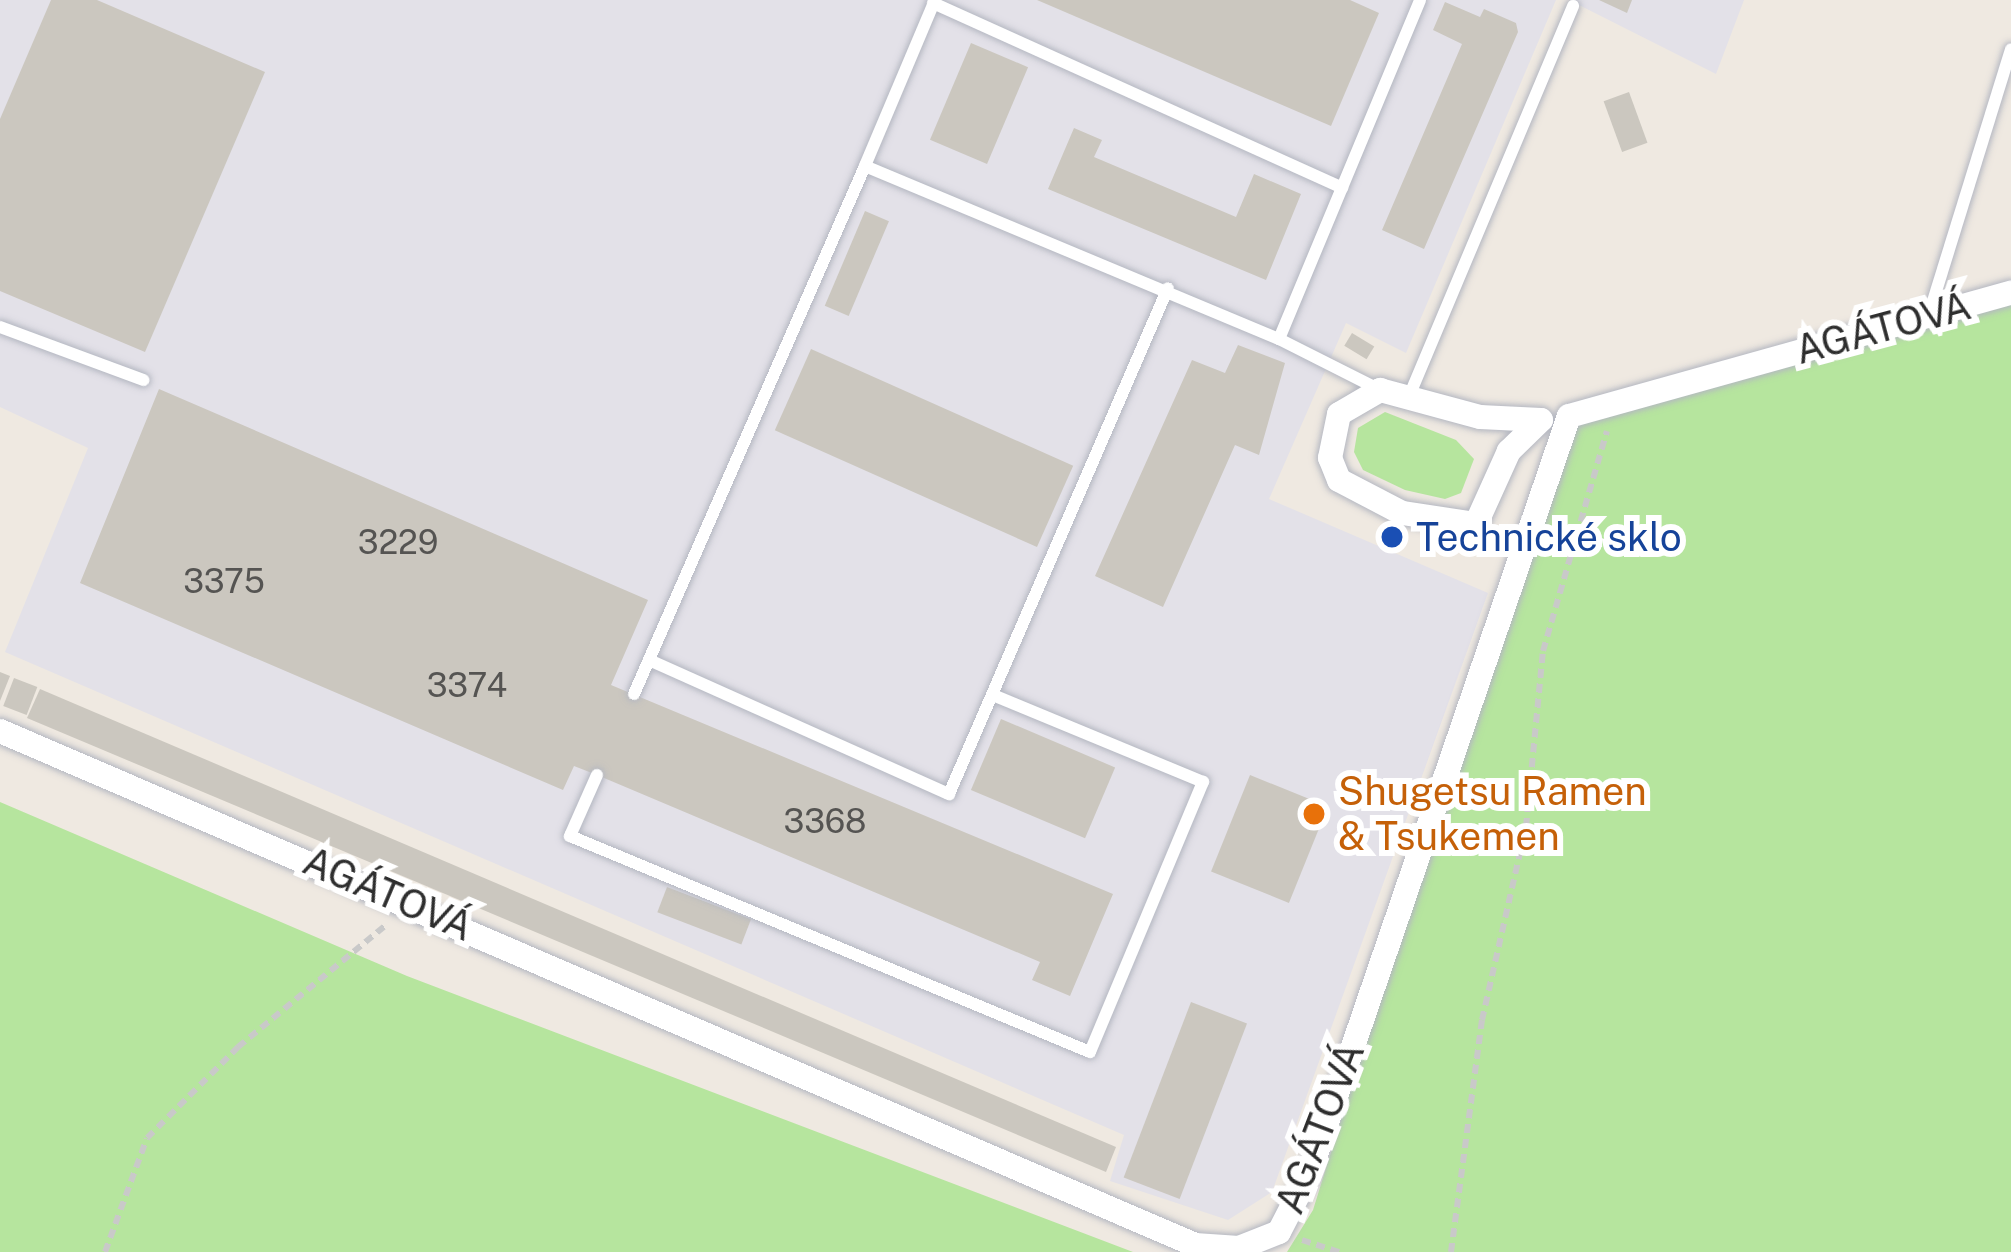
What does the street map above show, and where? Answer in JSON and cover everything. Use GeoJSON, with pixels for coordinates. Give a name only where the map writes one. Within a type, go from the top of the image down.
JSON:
{"type":"FeatureCollection","features":[{"type":"Feature","properties":{"kind":"street","name":"AGÁTOVÁ"},"geometry":{"type":"LineString","coordinates":[[0,731],[412,903],[1195,1245],[1239,1248],[1280,1232],[1310,1172],[1569,416],[2011,293]]}},
{"type":"Feature","properties":{"kind":"street"},"geometry":{"type":"LineString","coordinates":[[1380,391],[1410,394],[1480,417],[1541,419],[1509,451],[1476,524],[1402,512],[1339,480],[1330,458],[1339,414],[1380,391]]}},
{"type":"Feature","properties":{"kind":"lane"},"geometry":{"type":"LineString","coordinates":[[1279,339],[1420,0]]}},
{"type":"Feature","properties":{"kind":"lane"},"geometry":{"type":"LineString","coordinates":[[634,694],[934,2],[1342,188]]}},
{"type":"Feature","properties":{"kind":"lane"},"geometry":{"type":"LineString","coordinates":[[1410,394],[1573,6]]}},
{"type":"Feature","properties":{"kind":"lane"},"geometry":{"type":"LineString","coordinates":[[1928,315],[2011,49]]}},
{"type":"Feature","properties":{"kind":"lane"},"geometry":{"type":"LineString","coordinates":[[865,166],[1168,288],[1380,391]]}},
{"type":"Feature","properties":{"kind":"lane"},"geometry":{"type":"LineString","coordinates":[[649,660],[949,794],[1168,288]]}},
{"type":"Feature","properties":{"kind":"lane"},"geometry":{"type":"LineString","coordinates":[[0,327],[143,380]]}},
{"type":"Feature","properties":{"kind":"lane"},"geometry":{"type":"LineString","coordinates":[[1541,419],[1569,416]]}},
{"type":"Feature","properties":{"kind":"lane"},"geometry":{"type":"LineString","coordinates":[[597,775],[570,836],[1090,1052],[1202,782],[993,695]]}},
{"type":"Feature","properties":{"kind":"path"},"geometry":{"type":"LineString","coordinates":[[1451,1252],[1482,1020],[1526,827],[1543,651],[1562,565],[1605,446],[1609,404]]}},
{"type":"Feature","properties":{"kind":"path"},"geometry":{"type":"LineString","coordinates":[[105,1252],[147,1138],[238,1047],[412,903]]}},
{"type":"Feature","properties":{"kind":"path"},"geometry":{"type":"LineString","coordinates":[[1280,1232],[1339,1252]]}},
{"type":"Feature","properties":{"kind":"shaded area","name":"Technické sklo"},"geometry":{"type":"Polygon","coordinates":[[[0,0],[1556,0],[1406,353],[1346,323],[1269,499],[1488,593],[1272,1192],[1228,1220],[1110,1181],[1124,1135],[5,652],[88,448],[0,407],[0,0]]]}},
{"type":"Feature","properties":{"kind":"shaded area"},"geometry":{"type":"Polygon","coordinates":[[[1569,0],[1744,0],[1716,74],[1569,0]]]}},
{"type":"Feature","properties":{"kind":"green space"},"geometry":{"type":"Polygon","coordinates":[[[2011,294],[2011,1252],[1287,1252],[1313,1210],[1517,553],[1569,416],[2011,294]]]}},
{"type":"Feature","properties":{"kind":"green space"},"geometry":{"type":"Polygon","coordinates":[[[1385,412],[1456,440],[1474,459],[1461,493],[1445,499],[1405,490],[1363,470],[1354,452],[1358,428],[1385,412]]]}},
{"type":"Feature","properties":{"kind":"green space"},"geometry":{"type":"Polygon","coordinates":[[[0,802],[407,976],[1133,1252],[0,1252],[0,802]]]}},
{"type":"Feature","properties":{"kind":"building"},"geometry":{"type":"Polygon","coordinates":[[[51,0],[97,0],[265,72],[145,352],[0,291],[0,119],[51,0]]]}},
{"type":"Feature","properties":{"kind":"building"},"geometry":{"type":"Polygon","coordinates":[[[1037,0],[1350,0],[1379,13],[1331,126],[1037,0]]]}},
{"type":"Feature","properties":{"kind":"building"},"geometry":{"type":"Polygon","coordinates":[[[1599,0],[1632,0],[1627,13],[1599,0]]]}},
{"type":"Feature","properties":{"kind":"building"},"geometry":{"type":"Polygon","coordinates":[[[1445,2],[1480,17],[1484,9],[1516,23],[1518,32],[1424,249],[1382,230],[1462,44],[1433,30],[1445,2]]]}},
{"type":"Feature","properties":{"kind":"building"},"geometry":{"type":"Polygon","coordinates":[[[971,43],[1028,67],[987,164],[930,140],[971,43]]]}},
{"type":"Feature","properties":{"kind":"building"},"geometry":{"type":"Polygon","coordinates":[[[1629,92],[1647,143],[1622,152],[1604,101],[1629,92]]]}},
{"type":"Feature","properties":{"kind":"building"},"geometry":{"type":"Polygon","coordinates":[[[1074,128],[1102,140],[1094,157],[1236,217],[1254,174],[1301,194],[1266,280],[1048,189],[1074,128]]]}},
{"type":"Feature","properties":{"kind":"building"},"geometry":{"type":"Polygon","coordinates":[[[865,211],[889,221],[849,316],[825,306],[865,211]]]}},
{"type":"Feature","properties":{"kind":"building"},"geometry":{"type":"Polygon","coordinates":[[[1352,333],[1374,346],[1367,359],[1344,346],[1352,333]]]}},
{"type":"Feature","properties":{"kind":"building"},"geometry":{"type":"Polygon","coordinates":[[[1238,345],[1285,363],[1259,455],[1235,445],[1163,607],[1095,576],[1192,360],[1225,373],[1238,345]]]}},
{"type":"Feature","properties":{"kind":"building"},"geometry":{"type":"Polygon","coordinates":[[[811,349],[1073,466],[1037,547],[775,430],[811,349]]]}},
{"type":"Feature","properties":{"kind":"building"},"geometry":{"type":"Polygon","coordinates":[[[159,389],[648,600],[611,685],[1113,894],[1070,996],[1032,980],[1040,962],[597,775],[574,766],[563,790],[80,583],[159,389]]]}},
{"type":"Feature","properties":{"kind":"building"},"geometry":{"type":"Polygon","coordinates":[[[0,672],[10,676],[0,701],[0,672]]]}},
{"type":"Feature","properties":{"kind":"building"},"geometry":{"type":"Polygon","coordinates":[[[14,678],[37,687],[27,715],[3,706],[14,678]]]}},
{"type":"Feature","properties":{"kind":"building"},"geometry":{"type":"Polygon","coordinates":[[[40,689],[1116,1147],[1106,1172],[27,718],[40,689]]]}},
{"type":"Feature","properties":{"kind":"building"},"geometry":{"type":"Polygon","coordinates":[[[1001,719],[1115,767],[1085,838],[971,790],[1001,719]]]}},
{"type":"Feature","properties":{"kind":"building"},"geometry":{"type":"Polygon","coordinates":[[[1250,775],[1328,806],[1289,903],[1211,871],[1250,775]]]}},
{"type":"Feature","properties":{"kind":"building"},"geometry":{"type":"Polygon","coordinates":[[[667,887],[751,919],[741,944],[657,912],[667,887]]]}},
{"type":"Feature","properties":{"kind":"building"},"geometry":{"type":"Polygon","coordinates":[[[1191,1002],[1247,1024],[1180,1199],[1124,1178],[1191,1002]]]}},
{"type":"Feature","properties":{"kind":"place","name":"Technické sklo"},"geometry":{"type":"Point","coordinates":[1392,537]}},
{"type":"Feature","properties":{"kind":"place","name":"Shugetsu Ramen & Tsukemen"},"geometry":{"type":"Point","coordinates":[1314,814]}}]}
